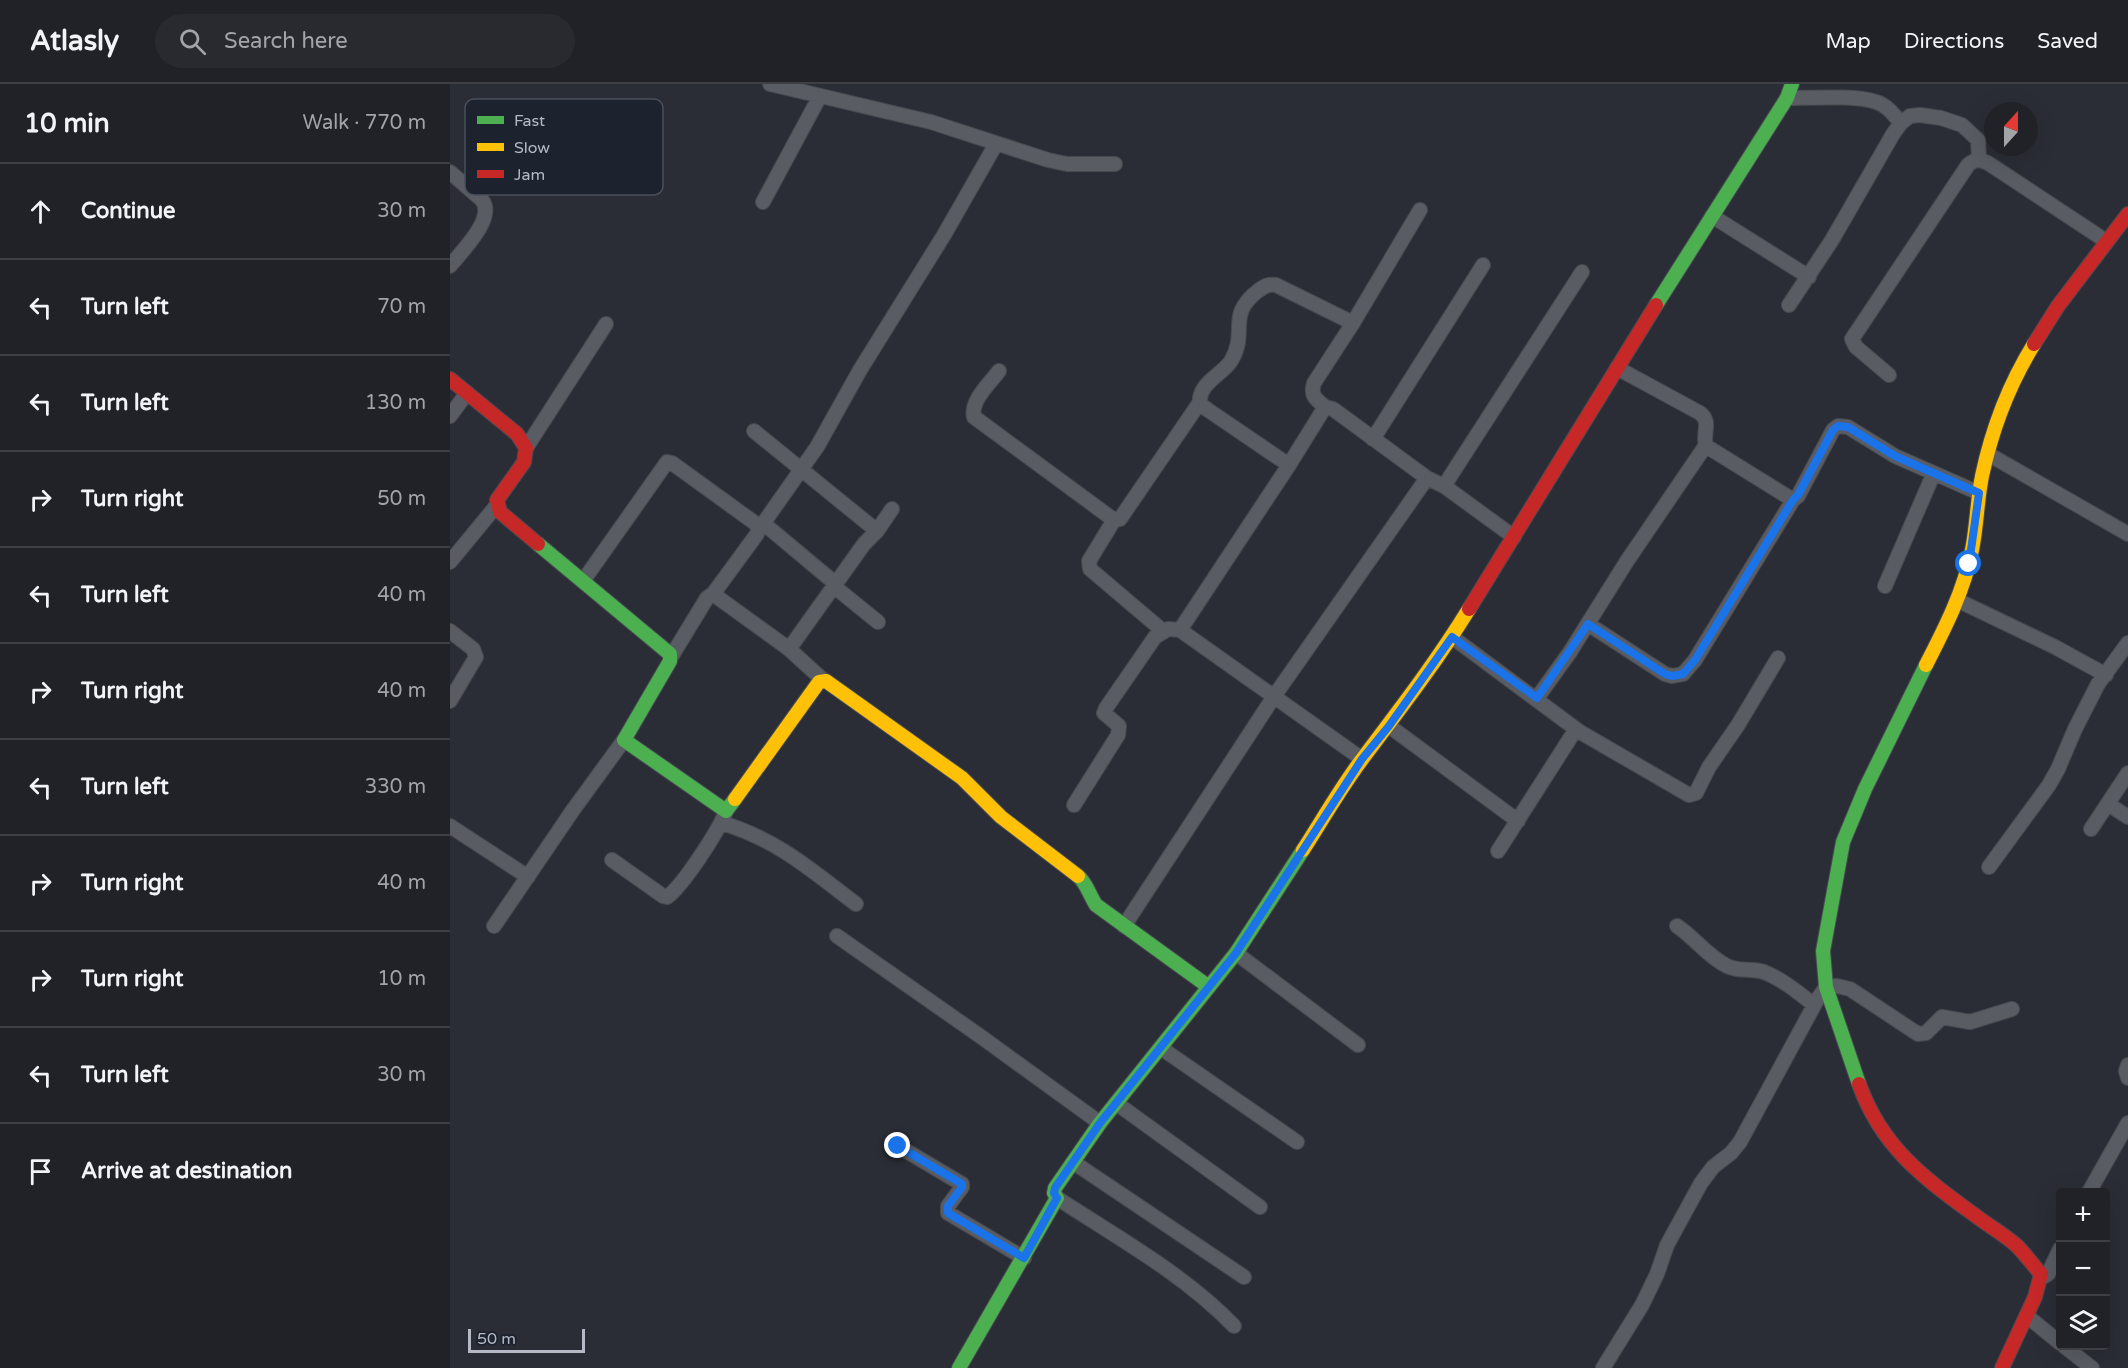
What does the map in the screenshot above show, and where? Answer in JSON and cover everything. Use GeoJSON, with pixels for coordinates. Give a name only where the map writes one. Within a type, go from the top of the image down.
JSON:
{"type":"FeatureCollection","features":[{"type":"Feature","properties":{"kind":"street"},"geometry":{"type":"LineString","coordinates":[[770,84],[931,123],[1067,164],[1115,164]]}},
{"type":"Feature","properties":{"kind":"street"},"geometry":{"type":"LineString","coordinates":[[1234,1326],[1183,1280],[1057,1198],[1054,1193],[1055,1188],[1100,1123],[1236,953],[1362,759],[1389,726],[1452,637],[1617,368],[1787,98],[1792,84]]}},
{"type":"Feature","properties":{"kind":"street"},"geometry":{"type":"LineString","coordinates":[[763,202],[820,96]]}},
{"type":"Feature","properties":{"kind":"street"},"geometry":{"type":"LineString","coordinates":[[1787,98],[1878,102],[1890,110],[1901,123]]}},
{"type":"Feature","properties":{"kind":"street"},"geometry":{"type":"LineString","coordinates":[[1789,305],[1809,277],[1893,134],[1910,116],[1941,118],[1962,125],[1978,140],[1979,160]]}},
{"type":"Feature","properties":{"kind":"street"},"geometry":{"type":"LineString","coordinates":[[494,926],[624,740],[707,598],[713,594],[758,534],[761,526],[817,447],[877,341],[944,235],[996,144]]}},
{"type":"Feature","properties":{"kind":"street"},"geometry":{"type":"LineString","coordinates":[[1889,375],[1856,347],[1852,339],[1968,165],[1973,161],[1988,163],[2106,241]]}},
{"type":"Feature","properties":{"kind":"street"},"geometry":{"type":"LineString","coordinates":[[450,172],[465,185]]}},
{"type":"Feature","properties":{"kind":"street"},"geometry":{"type":"LineString","coordinates":[[450,266],[482,224],[486,214],[486,205],[476,195]]}},
{"type":"Feature","properties":{"kind":"street"},"geometry":{"type":"LineString","coordinates":[[1420,210],[1311,391],[1325,407],[1333,409],[1427,478],[1444,486],[1514,537]]}},
{"type":"Feature","properties":{"kind":"street"},"geometry":{"type":"LineString","coordinates":[[2042,1278],[2040,1270],[2016,1245],[1932,1184],[1903,1158],[1890,1142],[1866,1103],[1826,987],[1823,951],[1843,842],[1865,789],[1957,600],[1972,550],[1979,493],[1996,421],[2004,399],[2023,362],[2058,306],[2128,214]]}},
{"type":"Feature","properties":{"kind":"street"},"geometry":{"type":"LineString","coordinates":[[1712,216],[1809,277]]}},
{"type":"Feature","properties":{"kind":"street"},"geometry":{"type":"LineString","coordinates":[[1373,439],[1483,266]]}},
{"type":"Feature","properties":{"kind":"street"},"geometry":{"type":"LineString","coordinates":[[1444,486],[1582,272]]}},
{"type":"Feature","properties":{"kind":"street"},"geometry":{"type":"LineString","coordinates":[[999,371],[976,402],[973,410],[974,417],[1114,520],[1120,519],[1200,402],[1201,393],[1207,384],[1230,363],[1235,354],[1239,336],[1239,316],[1247,300],[1264,287],[1270,284],[1276,285],[1353,323]]}},
{"type":"Feature","properties":{"kind":"street"},"geometry":{"type":"LineString","coordinates":[[450,562],[496,505],[497,500],[524,462],[526,448],[606,324]]}},
{"type":"Feature","properties":{"kind":"street"},"geometry":{"type":"LineString","coordinates":[[1537,698],[1706,445],[1706,417],[1617,368]]}},
{"type":"Feature","properties":{"kind":"street"},"geometry":{"type":"LineString","coordinates":[[450,379],[517,434],[526,448]]}},
{"type":"Feature","properties":{"kind":"street"},"geometry":{"type":"LineString","coordinates":[[450,416],[467,393]]}},
{"type":"Feature","properties":{"kind":"street"},"geometry":{"type":"LineString","coordinates":[[1200,402],[1208,410],[1289,465]]}},
{"type":"Feature","properties":{"kind":"street"},"geometry":{"type":"LineString","coordinates":[[1180,630],[1325,407]]}},
{"type":"Feature","properties":{"kind":"street"},"geometry":{"type":"LineString","coordinates":[[1588,624],[1665,674],[1672,676],[1683,674],[1695,660],[1798,495],[1833,430],[1838,426],[1848,427],[1887,452],[1934,475],[1979,493]]}},
{"type":"Feature","properties":{"kind":"street"},"geometry":{"type":"LineString","coordinates":[[754,431],[877,531]]}},
{"type":"Feature","properties":{"kind":"street"},"geometry":{"type":"LineString","coordinates":[[1706,445],[1793,500]]}},
{"type":"Feature","properties":{"kind":"street"},"geometry":{"type":"LineString","coordinates":[[1988,454],[2128,534]]}},
{"type":"Feature","properties":{"kind":"street"},"geometry":{"type":"LineString","coordinates":[[583,581],[667,462],[761,526],[836,584],[836,588],[878,622]]}},
{"type":"Feature","properties":{"kind":"street"},"geometry":{"type":"LineString","coordinates":[[1885,586],[1934,475]]}},
{"type":"Feature","properties":{"kind":"street"},"geometry":{"type":"LineString","coordinates":[[1124,926],[1275,695],[1427,478]]}},
{"type":"Feature","properties":{"kind":"street"},"geometry":{"type":"LineString","coordinates":[[496,505],[500,512],[671,657]]}},
{"type":"Feature","properties":{"kind":"street"},"geometry":{"type":"LineString","coordinates":[[789,649],[864,544],[877,531],[892,509]]}},
{"type":"Feature","properties":{"kind":"street"},"geometry":{"type":"LineString","coordinates":[[1114,520],[1089,561],[1090,568],[1163,631]]}},
{"type":"Feature","properties":{"kind":"street"},"geometry":{"type":"LineString","coordinates":[[713,594],[789,649],[823,680],[962,778],[1006,822],[1075,872],[1083,880],[1096,906],[1209,987]]}},
{"type":"Feature","properties":{"kind":"street"},"geometry":{"type":"LineString","coordinates":[[1957,600],[2055,647],[2106,675]]}},
{"type":"Feature","properties":{"kind":"street"},"geometry":{"type":"LineString","coordinates":[[1074,805],[1118,735],[1119,726],[1104,713],[1106,708],[1151,643],[1163,631],[1180,630],[1275,695],[1362,759]]}},
{"type":"Feature","properties":{"kind":"street"},"geometry":{"type":"LineString","coordinates":[[450,632],[473,649],[476,657],[450,701]]}},
{"type":"Feature","properties":{"kind":"street"},"geometry":{"type":"LineString","coordinates":[[1452,637],[1576,729],[1693,795],[1778,658]]}},
{"type":"Feature","properties":{"kind":"street"},"geometry":{"type":"LineString","coordinates":[[1989,867],[2058,769],[2098,684],[2128,643]]}},
{"type":"Feature","properties":{"kind":"street"},"geometry":{"type":"LineString","coordinates":[[612,860],[663,896],[668,897],[823,680]]}},
{"type":"Feature","properties":{"kind":"street"},"geometry":{"type":"LineString","coordinates":[[1389,726],[1518,821]]}},
{"type":"Feature","properties":{"kind":"street"},"geometry":{"type":"LineString","coordinates":[[1498,851],[1576,729]]}},
{"type":"Feature","properties":{"kind":"street"},"geometry":{"type":"LineString","coordinates":[[624,740],[724,817],[778,846],[856,904]]}},
{"type":"Feature","properties":{"kind":"street"},"geometry":{"type":"LineString","coordinates":[[2091,829],[2128,773]]}},
{"type":"Feature","properties":{"kind":"street"},"geometry":{"type":"LineString","coordinates":[[2108,804],[2128,817]]}},
{"type":"Feature","properties":{"kind":"street"},"geometry":{"type":"LineString","coordinates":[[450,826],[528,878]]}},
{"type":"Feature","properties":{"kind":"street"},"geometry":{"type":"LineString","coordinates":[[1677,926],[1706,953],[1726,966],[1768,974],[1814,1005]]}},
{"type":"Feature","properties":{"kind":"street"},"geometry":{"type":"LineString","coordinates":[[837,936],[1100,1123]]}},
{"type":"Feature","properties":{"kind":"street"},"geometry":{"type":"LineString","coordinates":[[1236,953],[1358,1045]]}},
{"type":"Feature","properties":{"kind":"street"},"geometry":{"type":"LineString","coordinates":[[1826,987],[1837,986],[1850,989],[1918,1034],[1926,1033],[1942,1017],[1970,1022],[2012,1009]]}},
{"type":"Feature","properties":{"kind":"street"},"geometry":{"type":"LineString","coordinates":[[1608,1366],[1657,1274],[1666,1245],[1701,1183],[1713,1167],[1731,1154],[1740,1142],[1826,987]]}},
{"type":"Feature","properties":{"kind":"street"},"geometry":{"type":"LineString","coordinates":[[1161,1048],[1297,1142]]}},
{"type":"Feature","properties":{"kind":"street"},"geometry":{"type":"LineString","coordinates":[[2128,1065],[2126,1071],[2128,1078]]}},
{"type":"Feature","properties":{"kind":"street"},"geometry":{"type":"LineString","coordinates":[[1116,1103],[1260,1207]]}},
{"type":"Feature","properties":{"kind":"street"},"geometry":{"type":"LineString","coordinates":[[2091,1188],[2128,1123]]}},
{"type":"Feature","properties":{"kind":"street"},"geometry":{"type":"LineString","coordinates":[[898,1146],[962,1184],[948,1206],[948,1213],[1024,1258]]}},
{"type":"Feature","properties":{"kind":"street"},"geometry":{"type":"LineString","coordinates":[[1073,1162],[1244,1277]]}},
{"type":"Feature","properties":{"kind":"street"},"geometry":{"type":"LineString","coordinates":[[959,1368],[1057,1198]]}},
{"type":"Feature","properties":{"kind":"street"},"geometry":{"type":"LineString","coordinates":[[2002,1368],[2042,1278],[2048,1274],[2056,1259]]}},
{"type":"Feature","properties":{"kind":"street"},"geometry":{"type":"LineString","coordinates":[[2027,1316],[2056,1338]]}},
{"type":"Feature","properties":{"kind":"street"},"geometry":{"type":"LineString","coordinates":[[2069,1350],[2092,1368]]}},
{"type":"Feature","properties":{"kind":"traffic: fast"},"geometry":{"type":"LineString","coordinates":[[1656,305],[1787,98],[1792,84]]}},
{"type":"Feature","properties":{"kind":"traffic: fast"},"geometry":{"type":"LineString","coordinates":[[538,544],[670,654],[670,661],[624,740],[726,811],[735,799]]}},
{"type":"Feature","properties":{"kind":"traffic: fast"},"geometry":{"type":"LineString","coordinates":[[1859,1084],[1826,987],[1823,951],[1843,842],[1865,789],[1926,665]]}},
{"type":"Feature","properties":{"kind":"traffic: fast"},"geometry":{"type":"LineString","coordinates":[[959,1368],[1057,1198],[1054,1193],[1055,1188],[1100,1123],[1236,953],[1303,850]]}},
{"type":"Feature","properties":{"kind":"traffic: fast"},"geometry":{"type":"LineString","coordinates":[[1078,876],[1086,885],[1096,905],[1209,987]]}},
{"type":"Feature","properties":{"kind":"traffic: slow"},"geometry":{"type":"LineString","coordinates":[[1926,665],[1953,609],[1969,565],[1982,476],[1996,425],[2016,376],[2034,344]]}},
{"type":"Feature","properties":{"kind":"traffic: slow"},"geometry":{"type":"LineString","coordinates":[[1303,850],[1347,780],[1431,666],[1469,609]]}},
{"type":"Feature","properties":{"kind":"traffic: slow"},"geometry":{"type":"LineString","coordinates":[[735,799],[819,682],[826,681],[962,778],[1001,817],[1078,876]]}},
{"type":"Feature","properties":{"kind":"traffic: jam"},"geometry":{"type":"LineString","coordinates":[[2034,344],[2058,306],[2128,214]]}},
{"type":"Feature","properties":{"kind":"traffic: jam"},"geometry":{"type":"LineString","coordinates":[[1469,609],[1656,305]]}},
{"type":"Feature","properties":{"kind":"traffic: jam"},"geometry":{"type":"LineString","coordinates":[[450,379],[517,434],[526,448],[524,462],[497,500],[500,512],[538,544]]}},
{"type":"Feature","properties":{"kind":"traffic: jam"},"geometry":{"type":"LineString","coordinates":[[1859,1084],[1880,1126],[1907,1160],[1939,1188],[2012,1242],[2041,1274],[2035,1297],[2002,1368]]}},
{"type":"Feature","properties":{"kind":"route"},"geometry":{"type":"LineString","coordinates":[[898,1146],[962,1184],[948,1206],[948,1213],[1024,1258],[1057,1198],[1054,1193],[1055,1188],[1100,1123],[1236,953],[1362,759],[1389,726],[1452,637],[1537,698],[1588,624],[1665,674],[1678,676],[1683,674],[1695,660],[1798,495],[1835,427],[1848,427],[1879,448],[1934,475],[1979,493],[1969,564]]}}]}
